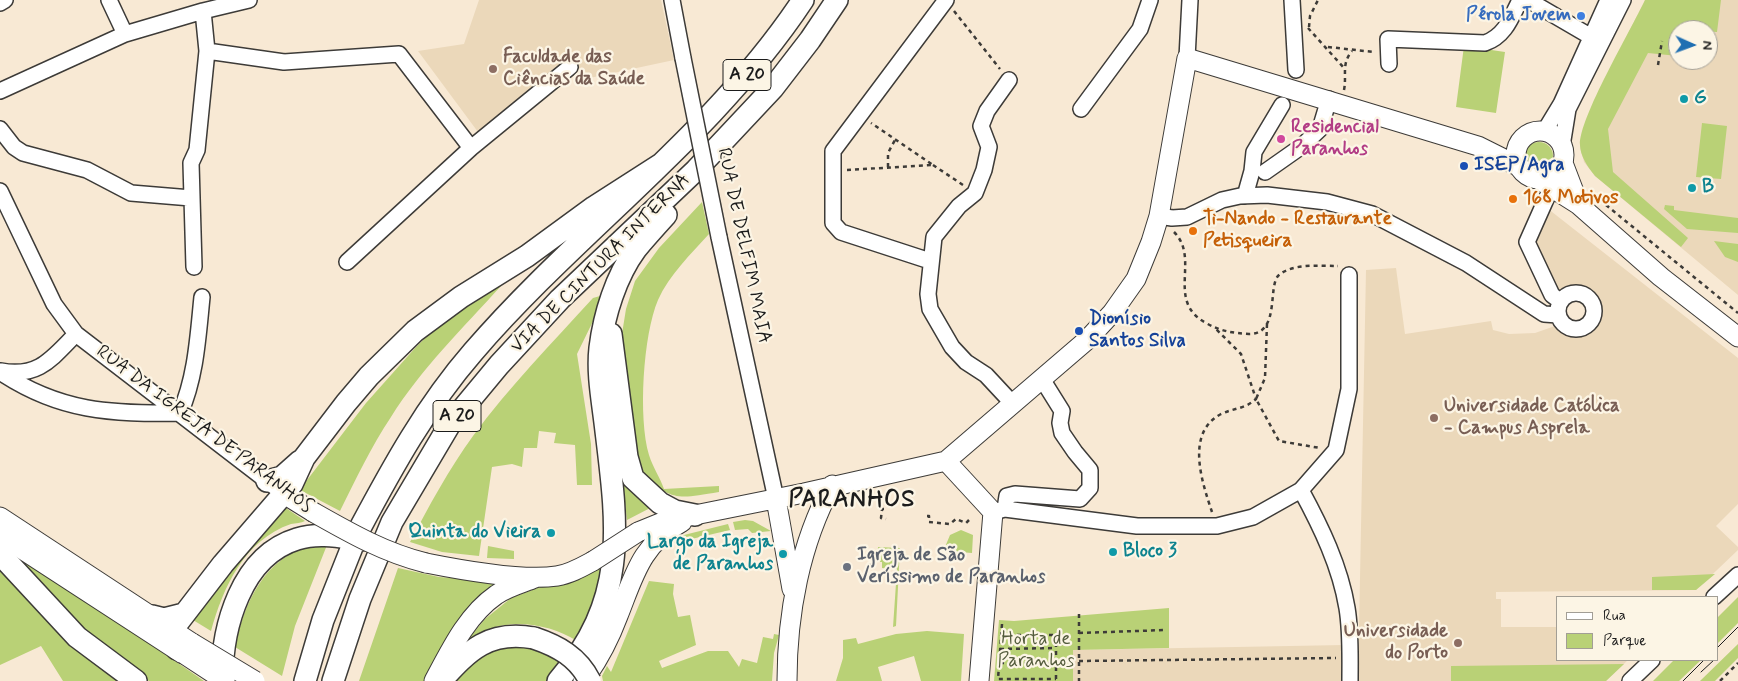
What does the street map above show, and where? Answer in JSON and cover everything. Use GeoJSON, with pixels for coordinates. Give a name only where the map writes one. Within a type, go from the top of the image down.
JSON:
{"type":"FeatureCollection","features":[{"type":"Feature","properties":{"kind":"highway","name":"VIA DE CINTURA INTERNA"},"geometry":{"type":"LineString","coordinates":[[305,681],[324,620],[358,539],[406,444],[472,353],[514,308],[709,118],[743,81],[803,0]]}},
{"type":"Feature","properties":{"kind":"highway","name":"VIA DE CINTURA INTERNA"},"geometry":{"type":"LineString","coordinates":[[333,681],[360,598],[392,522],[450,424],[499,365],[560,299],[696,170],[773,88],[810,40],[837,0]]}},
{"type":"Feature","properties":{"kind":"highway"},"geometry":{"type":"LineString","coordinates":[[268,481],[282,477],[304,458],[369,376],[415,331],[461,297],[527,256],[594,206],[662,164]]}},
{"type":"Feature","properties":{"kind":"highway"},"geometry":{"type":"LineString","coordinates":[[558,681],[585,644],[596,623],[608,593],[616,551],[611,472],[599,368],[605,324],[614,295],[636,250],[667,214],[696,170]]}},
{"type":"Feature","properties":{"kind":"highway"},"geometry":{"type":"LineString","coordinates":[[614,295],[611,334],[627,457],[634,478],[660,503],[675,511],[695,516]]}},
{"type":"Feature","properties":{"kind":"highway"},"geometry":{"type":"LineString","coordinates":[[152,616],[164,619],[182,638],[251,530],[292,484],[304,458]]}},
{"type":"Feature","properties":{"kind":"highway"},"geometry":{"type":"LineString","coordinates":[[224,681],[224,650],[230,621],[241,590],[256,566],[269,554],[299,538],[327,535],[358,539]]}},
{"type":"Feature","properties":{"kind":"highway"},"geometry":{"type":"LineString","coordinates":[[0,554],[77,637],[136,681]]}},
{"type":"Feature","properties":{"kind":"highway"},"geometry":{"type":"LineString","coordinates":[[441,681],[481,644],[499,637],[517,635],[534,638],[557,646],[584,670],[590,681]]}},
{"type":"Feature","properties":{"kind":"main road"},"geometry":{"type":"LineString","coordinates":[[979,681],[999,511],[946,461],[1087,340],[1112,313],[1136,279],[1151,242],[1165,217],[1187,58],[1329,99],[1478,146],[1520,167]]}},
{"type":"Feature","properties":{"kind":"main road"},"geometry":{"type":"LineString","coordinates":[[1478,146],[1523,139],[1537,132],[1544,132],[1558,139],[1578,205]]}},
{"type":"Feature","properties":{"kind":"main road"},"geometry":{"type":"LineString","coordinates":[[1523,139],[1517,152],[1520,167],[1524,173],[1578,205],[1738,338]]}},
{"type":"Feature","properties":{"kind":"main road"},"geometry":{"type":"LineString","coordinates":[[1545,184],[1554,175],[1563,154]]}},
{"type":"Feature","properties":{"kind":"main road","name":"RUA DA IGREJA DE PARANHOS"},"geometry":{"type":"LineString","coordinates":[[284,494],[358,539],[396,554],[426,563],[462,570],[539,577],[558,576],[577,570],[638,532],[665,521],[776,499],[946,461]]}},
{"type":"Feature","properties":{"kind":"main road"},"geometry":{"type":"LineString","coordinates":[[786,681],[794,596],[817,516],[832,485]]}},
{"type":"Feature","properties":{"kind":"main road"},"geometry":{"type":"LineString","coordinates":[[776,499],[794,596]]}},
{"type":"Feature","properties":{"kind":"main road"},"geometry":{"type":"LineString","coordinates":[[583,681],[602,653],[633,575],[647,551],[671,528],[695,516]]}},
{"type":"Feature","properties":{"kind":"main road"},"geometry":{"type":"LineString","coordinates":[[0,517],[152,616]]}},
{"type":"Feature","properties":{"kind":"main road"},"geometry":{"type":"LineString","coordinates":[[0,534],[255,681]]}},
{"type":"Feature","properties":{"kind":"main road"},"geometry":{"type":"LineString","coordinates":[[434,681],[456,642],[496,594],[539,577]]}},
{"type":"Feature","properties":{"kind":"main road"},"geometry":{"type":"LineString","coordinates":[[182,638],[224,681]]}},
{"type":"Feature","properties":{"kind":"street"},"geometry":{"type":"LineString","coordinates":[[0,2],[6,0]]}},
{"type":"Feature","properties":{"kind":"street"},"geometry":{"type":"LineString","coordinates":[[109,0],[126,34]]}},
{"type":"Feature","properties":{"kind":"street"},"geometry":{"type":"LineString","coordinates":[[0,91],[126,34],[203,11],[249,0]]}},
{"type":"Feature","properties":{"kind":"street","name":"RUA DE DELFIM MAIA"},"geometry":{"type":"LineString","coordinates":[[672,0],[719,237],[776,499]]}},
{"type":"Feature","properties":{"kind":"street"},"geometry":{"type":"LineString","coordinates":[[1081,109],[1140,29],[1150,0]]}},
{"type":"Feature","properties":{"kind":"street"},"geometry":{"type":"LineString","coordinates":[[1187,58],[1190,0]]}},
{"type":"Feature","properties":{"kind":"street"},"geometry":{"type":"LineString","coordinates":[[1292,0],[1296,70]]}},
{"type":"Feature","properties":{"kind":"street"},"geometry":{"type":"LineString","coordinates":[[1389,57],[1388,39],[1485,43],[1495,39],[1504,32],[1520,0]]}},
{"type":"Feature","properties":{"kind":"street"},"geometry":{"type":"LineString","coordinates":[[1528,0],[1597,40]]}},
{"type":"Feature","properties":{"kind":"street"},"geometry":{"type":"LineString","coordinates":[[1563,154],[1568,109],[1597,40],[1608,0]]}},
{"type":"Feature","properties":{"kind":"street"},"geometry":{"type":"LineString","coordinates":[[1544,132],[1597,40],[1623,0]]}},
{"type":"Feature","properties":{"kind":"street"},"geometry":{"type":"LineString","coordinates":[[930,261],[842,232],[833,223],[833,151],[949,4]]}},
{"type":"Feature","properties":{"kind":"street"},"geometry":{"type":"LineString","coordinates":[[194,267],[191,163],[197,150],[207,51],[203,11]]}},
{"type":"Feature","properties":{"kind":"street"},"geometry":{"type":"LineString","coordinates":[[207,51],[284,62],[399,54],[471,148]]}},
{"type":"Feature","properties":{"kind":"street"},"geometry":{"type":"LineString","coordinates":[[347,262],[471,148],[570,67]]}},
{"type":"Feature","properties":{"kind":"street"},"geometry":{"type":"LineString","coordinates":[[1009,80],[987,111],[981,126],[989,147],[976,193],[959,206],[934,237],[928,294],[930,309],[940,327],[966,362],[986,375],[1013,404]]}},
{"type":"Feature","properties":{"kind":"street"},"geometry":{"type":"LineString","coordinates":[[1245,196],[1259,171],[1302,146],[1320,128],[1329,99]]}},
{"type":"Feature","properties":{"kind":"street"},"geometry":{"type":"LineString","coordinates":[[1267,195],[1254,152],[1282,105]]}},
{"type":"Feature","properties":{"kind":"street"},"geometry":{"type":"LineString","coordinates":[[0,129],[14,147],[23,153],[87,170],[131,192],[191,198]]}},
{"type":"Feature","properties":{"kind":"street"},"geometry":{"type":"LineString","coordinates":[[1165,217],[1187,217],[1222,200],[1245,196],[1267,195],[1327,202],[1372,214],[1466,263],[1544,314],[1559,308],[1527,242],[1545,184]]}},
{"type":"Feature","properties":{"kind":"street","name":"RUA DA IGREJA DE PARANHOS"},"geometry":{"type":"LineString","coordinates":[[0,191],[54,304],[76,334],[284,494]]}},
{"type":"Feature","properties":{"kind":"street"},"geometry":{"type":"LineString","coordinates":[[1042,379],[1062,412],[1060,422],[1062,433],[1074,452],[1090,470],[1090,488],[1080,499],[1015,494],[1007,496],[999,511],[1137,526],[1217,526],[1253,517],[1301,490],[1336,450],[1349,389],[1350,275]]}},
{"type":"Feature","properties":{"kind":"street"},"geometry":{"type":"LineString","coordinates":[[0,371],[23,388],[90,410],[121,414],[180,413],[188,394],[196,352],[202,298]]}},
{"type":"Feature","properties":{"kind":"street"},"geometry":{"type":"LineString","coordinates":[[0,371],[16,374],[33,371],[50,359],[76,334]]}},
{"type":"Feature","properties":{"kind":"street"},"geometry":{"type":"LineString","coordinates":[[1301,490],[1318,522],[1341,585],[1346,606],[1350,681]]}},
{"type":"Feature","properties":{"kind":"street"},"geometry":{"type":"LineString","coordinates":[[1715,596],[1738,575]]}},
{"type":"Feature","properties":{"kind":"street"},"geometry":{"type":"LineString","coordinates":[[1630,681],[1651,661]]}},
{"type":"Feature","properties":{"kind":"path"},"geometry":{"type":"LineString","coordinates":[[1308,28],[1310,16],[1318,0]]}},
{"type":"Feature","properties":{"kind":"path"},"geometry":{"type":"LineString","coordinates":[[949,4],[966,29],[1009,80]]}},
{"type":"Feature","properties":{"kind":"path"},"geometry":{"type":"LineString","coordinates":[[1294,19],[1308,28],[1344,68],[1346,59],[1352,51]]}},
{"type":"Feature","properties":{"kind":"path"},"geometry":{"type":"LineString","coordinates":[[1658,65],[1662,41]]}},
{"type":"Feature","properties":{"kind":"path"},"geometry":{"type":"LineString","coordinates":[[1326,46],[1389,57]]}},
{"type":"Feature","properties":{"kind":"path"},"geometry":{"type":"LineString","coordinates":[[861,117],[976,193]]}},
{"type":"Feature","properties":{"kind":"path"},"geometry":{"type":"LineString","coordinates":[[888,167],[888,153],[895,140]]}},
{"type":"Feature","properties":{"kind":"path"},"geometry":{"type":"LineString","coordinates":[[833,171],[933,165]]}},
{"type":"Feature","properties":{"kind":"path"},"geometry":{"type":"LineString","coordinates":[[1605,205],[1738,313]]}},
{"type":"Feature","properties":{"kind":"path"},"geometry":{"type":"LineString","coordinates":[[1165,217],[1181,244],[1185,260],[1185,298],[1189,309],[1196,318],[1229,333],[1254,334],[1267,324]]}},
{"type":"Feature","properties":{"kind":"path"},"geometry":{"type":"LineString","coordinates":[[1217,526],[1201,481],[1198,454],[1202,434],[1211,420],[1223,413],[1248,406],[1256,399],[1266,378],[1267,324],[1273,308],[1274,283],[1277,276],[1311,266],[1343,266],[1350,275]]}},
{"type":"Feature","properties":{"kind":"path"},"geometry":{"type":"LineString","coordinates":[[1215,328],[1241,354],[1256,399],[1279,441],[1295,446],[1336,450]]}},
{"type":"Feature","properties":{"kind":"path"},"geometry":{"type":"LineString","coordinates":[[884,509],[882,510],[882,518],[886,519]]}},
{"type":"Feature","properties":{"kind":"path"},"geometry":{"type":"LineString","coordinates":[[927,516],[929,516],[929,522],[950,524],[956,520],[966,523],[969,520]]}},
{"type":"Feature","properties":{"kind":"path"},"geometry":{"type":"LineString","coordinates":[[1079,614],[1079,681]]}},
{"type":"Feature","properties":{"kind":"path"},"geometry":{"type":"LineString","coordinates":[[1002,624],[998,679],[1056,680],[1056,635]]}},
{"type":"Feature","properties":{"kind":"path"},"geometry":{"type":"LineString","coordinates":[[1079,633],[1165,630]]}},
{"type":"Feature","properties":{"kind":"path"},"geometry":{"type":"LineString","coordinates":[[1001,635],[1073,635]]}},
{"type":"Feature","properties":{"kind":"path"},"geometry":{"type":"LineString","coordinates":[[1000,648],[1056,648]]}},
{"type":"Feature","properties":{"kind":"path"},"geometry":{"type":"LineString","coordinates":[[1079,661],[1350,658]]}},
{"type":"Feature","properties":{"kind":"path"},"geometry":{"type":"LineString","coordinates":[[1000,663],[1056,664]]}},
{"type":"Feature","properties":{"kind":"path"},"geometry":{"type":"LineString","coordinates":[[1720,681],[1738,663]]}},
{"type":"Feature","properties":{"kind":"shaded area","name":"Faculdade das Ciências da Saúde"},"geometry":{"type":"Polygon","coordinates":[[[479,0],[661,0],[674,60],[585,79],[570,57],[478,132],[418,51],[464,44],[479,0]]]}},
{"type":"Feature","properties":{"kind":"shaded area"},"geometry":{"type":"Polygon","coordinates":[[[1645,0],[1738,0],[1738,295],[1595,176],[1584,162],[1580,145],[1594,101],[1645,0]]]}},
{"type":"Feature","properties":{"kind":"shaded area"},"geometry":{"type":"Polygon","coordinates":[[[1547,208],[1738,358],[1738,504],[1716,526],[1738,547],[1738,550],[1696,590],[1496,592],[1496,599],[1501,599],[1501,627],[1556,627],[1556,661],[1627,661],[1606,681],[1358,681],[1366,270],[1396,268],[1405,334],[1491,321],[1493,330],[1509,334],[1535,333],[1555,326],[1562,333],[1572,336],[1582,336],[1591,332],[1598,324],[1601,314],[1601,304],[1596,295],[1589,288],[1580,285],[1569,285],[1557,293],[1533,243],[1547,208]]]}},
{"type":"Feature","properties":{"kind":"shaded area","name":"Universidade do Porto"},"geometry":{"type":"Polygon","coordinates":[[[1344,645],[1344,681],[1073,681],[1073,650],[1344,645]]]}},
{"type":"Feature","properties":{"kind":"green space"},"geometry":{"type":"Polygon","coordinates":[[[1645,0],[1721,0],[1718,24],[1718,20],[1668,20],[1668,55],[1648,53],[1608,129],[1613,172],[1688,238],[1681,247],[1595,176],[1581,153],[1582,132],[1596,95],[1645,0]]]}},
{"type":"Feature","properties":{"kind":"green space"},"geometry":{"type":"Polygon","coordinates":[[[1464,46],[1505,52],[1496,113],[1456,107],[1464,46]]]}},
{"type":"Feature","properties":{"kind":"green space"},"geometry":{"type":"Polygon","coordinates":[[[1702,123],[1727,126],[1721,179],[1696,177],[1702,123]]]}},
{"type":"Feature","properties":{"kind":"green space"},"geometry":{"type":"Polygon","coordinates":[[[1539,142],[1549,146],[1553,156],[1549,166],[1539,170],[1529,166],[1525,156],[1529,146],[1539,142]]]}},
{"type":"Feature","properties":{"kind":"green space"},"geometry":{"type":"Polygon","coordinates":[[[702,202],[709,234],[674,273],[658,300],[653,315],[644,377],[644,420],[649,455],[664,489],[719,486],[719,492],[693,496],[676,496],[660,489],[639,474],[621,340],[626,309],[635,281],[659,248],[702,202]]]}},
{"type":"Feature","properties":{"kind":"green space"},"geometry":{"type":"Polygon","coordinates":[[[1665,205],[1674,206],[1674,210],[1738,218],[1738,233],[1687,229],[1664,209],[1665,205]]]}},
{"type":"Feature","properties":{"kind":"green space"},"geometry":{"type":"Polygon","coordinates":[[[1714,241],[1738,244],[1738,262],[1725,257],[1714,241]]]}},
{"type":"Feature","properties":{"kind":"green space"},"geometry":{"type":"Polygon","coordinates":[[[501,282],[501,286],[443,349],[403,399],[370,451],[340,511],[302,491],[301,488],[366,403],[416,347],[444,319],[501,282]]]}},
{"type":"Feature","properties":{"kind":"green space"},"geometry":{"type":"Polygon","coordinates":[[[600,296],[599,309],[577,354],[591,444],[592,485],[577,485],[575,445],[554,443],[556,433],[539,431],[537,448],[524,448],[522,467],[512,464],[492,467],[479,556],[442,552],[410,542],[432,501],[464,449],[487,418],[593,298],[600,296]]]}},
{"type":"Feature","properties":{"kind":"green space"},"geometry":{"type":"Polygon","coordinates":[[[611,382],[624,466],[654,506],[627,520],[611,382]]]}},
{"type":"Feature","properties":{"kind":"green space"},"geometry":{"type":"Polygon","coordinates":[[[283,506],[305,521],[291,524],[275,531],[260,541],[248,554],[229,582],[211,631],[193,620],[280,507],[283,506]]]}},
{"type":"Feature","properties":{"kind":"green space"},"geometry":{"type":"Polygon","coordinates":[[[753,521],[771,531],[752,533],[748,529],[735,530],[733,522],[753,521]]]}},
{"type":"Feature","properties":{"kind":"green space"},"geometry":{"type":"Polygon","coordinates":[[[728,524],[730,530],[670,544],[668,539],[728,524]]]}},
{"type":"Feature","properties":{"kind":"green space"},"geometry":{"type":"Polygon","coordinates":[[[961,530],[973,535],[972,553],[936,550],[936,548],[945,547],[950,535],[961,530]]]}},
{"type":"Feature","properties":{"kind":"green space"},"geometry":{"type":"Polygon","coordinates":[[[313,545],[327,545],[295,626],[282,676],[235,647],[239,630],[251,598],[259,584],[270,571],[282,559],[296,551],[313,545]]]}},
{"type":"Feature","properties":{"kind":"green space"},"geometry":{"type":"Polygon","coordinates":[[[488,546],[514,551],[514,559],[487,558],[488,546]]]}},
{"type":"Feature","properties":{"kind":"green space"},"geometry":{"type":"Polygon","coordinates":[[[878,547],[900,548],[896,626],[893,627],[897,569],[882,568],[882,562],[877,562],[878,547]]]}},
{"type":"Feature","properties":{"kind":"green space"},"geometry":{"type":"Polygon","coordinates":[[[14,552],[45,571],[204,681],[149,681],[128,667],[51,600],[14,552]]]}},
{"type":"Feature","properties":{"kind":"green space"},"geometry":{"type":"Polygon","coordinates":[[[604,563],[604,582],[577,641],[550,629],[520,624],[491,628],[465,643],[485,619],[511,598],[604,563]]]}},
{"type":"Feature","properties":{"kind":"green space"},"geometry":{"type":"Polygon","coordinates":[[[0,567],[68,643],[121,681],[63,681],[41,646],[0,665],[0,567]]]}},
{"type":"Feature","properties":{"kind":"green space"},"geometry":{"type":"Polygon","coordinates":[[[398,568],[439,577],[504,582],[425,681],[359,681],[398,568]]]}},
{"type":"Feature","properties":{"kind":"green space"},"geometry":{"type":"Polygon","coordinates":[[[1715,574],[1696,590],[1652,590],[1652,577],[1715,574]]]}},
{"type":"Feature","properties":{"kind":"green space"},"geometry":{"type":"Polygon","coordinates":[[[649,581],[674,584],[673,594],[678,617],[690,615],[696,645],[659,661],[662,668],[708,651],[728,651],[739,667],[742,659],[757,663],[763,637],[773,639],[774,634],[779,635],[774,653],[772,681],[603,681],[602,676],[607,666],[611,672],[649,581]]]}},
{"type":"Feature","properties":{"kind":"green space"},"geometry":{"type":"Polygon","coordinates":[[[1738,597],[1738,623],[1718,643],[1718,617],[1738,597]]]}},
{"type":"Feature","properties":{"kind":"green space","name":"Horta de Paranhos"},"geometry":{"type":"Polygon","coordinates":[[[1169,608],[1169,648],[1073,650],[1073,681],[994,681],[999,620],[1014,621],[1169,608]]]}},
{"type":"Feature","properties":{"kind":"green space"},"geometry":{"type":"Polygon","coordinates":[[[927,631],[964,634],[961,681],[921,681],[914,656],[878,667],[882,681],[836,681],[843,658],[843,640],[856,638],[858,644],[896,634],[927,631]]]}},
{"type":"Feature","properties":{"kind":"green space"},"geometry":{"type":"Polygon","coordinates":[[[1738,644],[1738,658],[1715,681],[1700,681],[1738,644]]]}},
{"type":"Feature","properties":{"kind":"green space"},"geometry":{"type":"Polygon","coordinates":[[[531,645],[563,662],[547,681],[456,681],[473,662],[489,652],[531,645]]]}},
{"type":"Feature","properties":{"kind":"green space"},"geometry":{"type":"Polygon","coordinates":[[[1673,661],[1700,661],[1679,681],[1653,681],[1673,661]]]}},
{"type":"Feature","properties":{"kind":"green space"},"geometry":{"type":"Polygon","coordinates":[[[1624,664],[1606,681],[1451,681],[1451,666],[1624,664]]]}},
{"type":"Feature","properties":{"kind":"tram line"},"geometry":{"type":"LineString","coordinates":[[1718,647],[1738,627]]}},
{"type":"Feature","properties":{"kind":"tram line"},"geometry":{"type":"LineString","coordinates":[[1683,681],[1703,661]]}},
{"type":"Feature","properties":{"kind":"tram line"},"geometry":{"type":"LineString","coordinates":[[1701,672],[1713,661]]}},
{"type":"Feature","properties":{"kind":"place","name":"Pérola Jovem"},"geometry":{"type":"Point","coordinates":[1581,16]}},
{"type":"Feature","properties":{"kind":"place","name":"Faculdade das Ciências da Saúde"},"geometry":{"type":"Point","coordinates":[493,69]}},
{"type":"Feature","properties":{"kind":"place","name":"G"},"geometry":{"type":"Point","coordinates":[1684,99]}},
{"type":"Feature","properties":{"kind":"place","name":"Residencial Paranhos"},"geometry":{"type":"Point","coordinates":[1281,139]}},
{"type":"Feature","properties":{"kind":"place","name":"ISEP/Agra"},"geometry":{"type":"Point","coordinates":[1464,166]}},
{"type":"Feature","properties":{"kind":"place","name":"B"},"geometry":{"type":"Point","coordinates":[1692,188]}},
{"type":"Feature","properties":{"kind":"place","name":"168 Motivos"},"geometry":{"type":"Point","coordinates":[1513,199]}},
{"type":"Feature","properties":{"kind":"place","name":"Ti-Nando - Restaurante Petisqueira"},"geometry":{"type":"Point","coordinates":[1193,231]}},
{"type":"Feature","properties":{"kind":"place","name":"Dionísio Santos Silva"},"geometry":{"type":"Point","coordinates":[1079,331]}},
{"type":"Feature","properties":{"kind":"place","name":"Universidade Católica - Campus Asprela"},"geometry":{"type":"Point","coordinates":[1434,418]}},
{"type":"Feature","properties":{"kind":"place","name":"Quinta do Vieira"},"geometry":{"type":"Point","coordinates":[551,533]}},
{"type":"Feature","properties":{"kind":"place","name":"Bloco 3"},"geometry":{"type":"Point","coordinates":[1113,552]}},
{"type":"Feature","properties":{"kind":"place","name":"Largo da Igreja de Paranhos"},"geometry":{"type":"Point","coordinates":[783,554]}},
{"type":"Feature","properties":{"kind":"place","name":"Igreja de São Veríssimo de Paranhos"},"geometry":{"type":"Point","coordinates":[847,567]}},
{"type":"Feature","properties":{"kind":"place","name":"Universidade do Porto"},"geometry":{"type":"Point","coordinates":[1458,643]}},
{"type":"Feature","properties":{"kind":"district","name":"PARANHOS"},"geometry":{"type":"Point","coordinates":[852,501]}}]}
